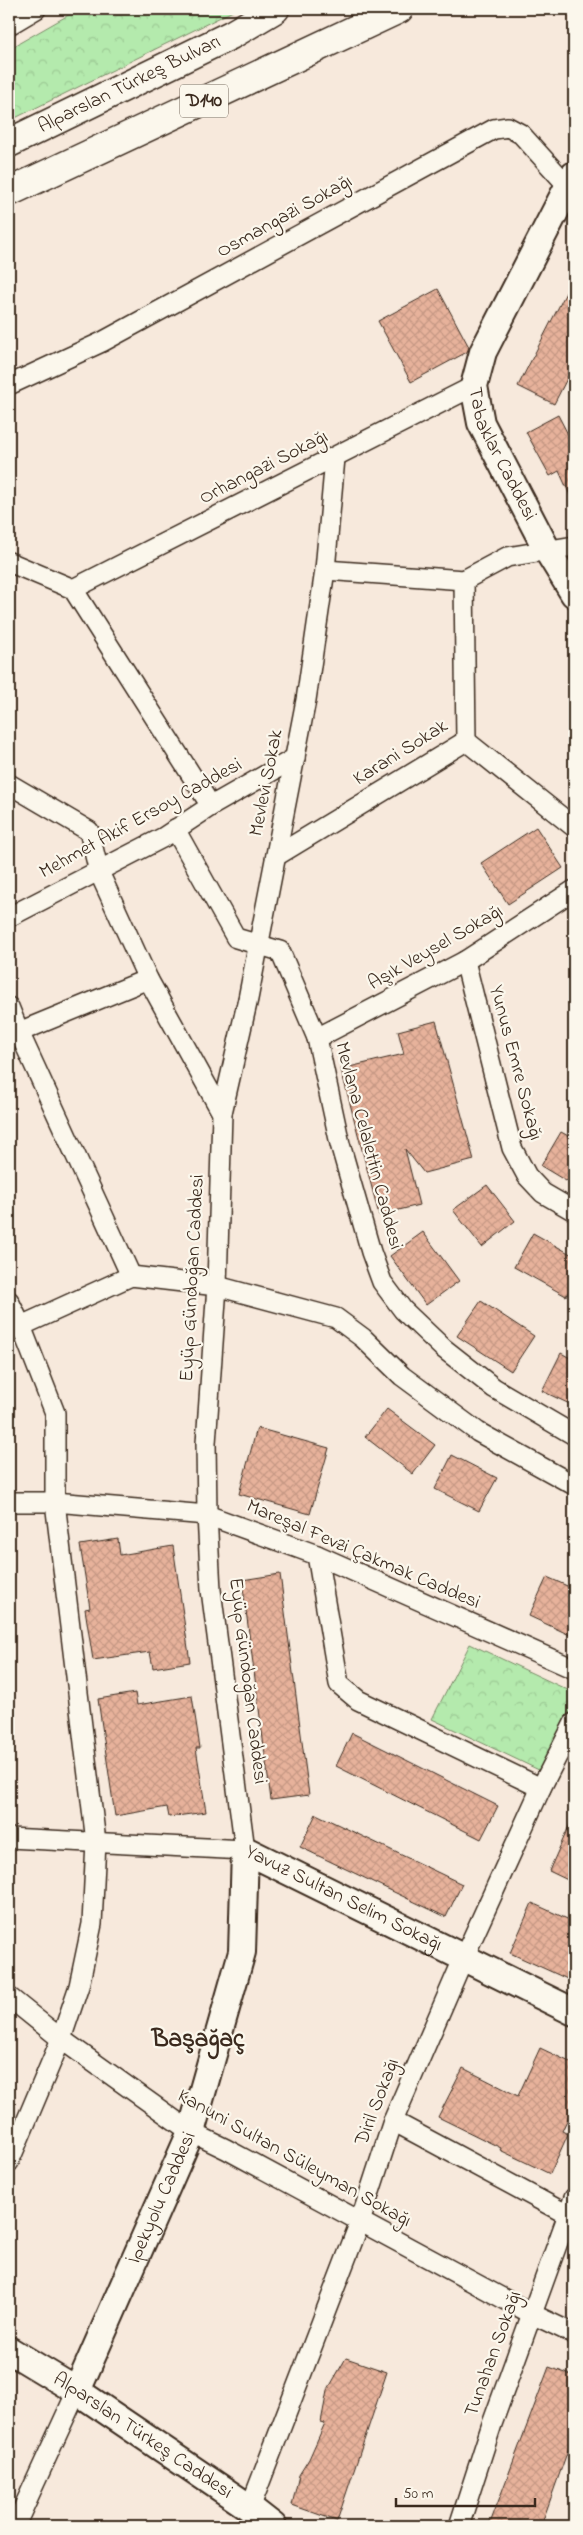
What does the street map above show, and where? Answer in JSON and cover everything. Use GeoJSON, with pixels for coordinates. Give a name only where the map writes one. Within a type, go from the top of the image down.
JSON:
{"type":"FeatureCollection","features":[{"type":"Feature","properties":{"kind":"highway","name":"Alparslan Türkeş Bulvarı"},"geometry":{"type":"LineString","coordinates":[[9,143],[231,36],[275,9]]}},
{"type":"Feature","properties":{"kind":"highway","name":"D140"},"geometry":{"type":"LineString","coordinates":[[9,192],[399,9]]}},
{"type":"Feature","properties":{"kind":"street"},"geometry":{"type":"LineString","coordinates":[[9,26],[36,9]]}},
{"type":"Feature","properties":{"kind":"street","name":"Osmangazi Sokağı"},"geometry":{"type":"LineString","coordinates":[[9,385],[102,342],[494,129],[508,127],[521,134],[571,180]]}},
{"type":"Feature","properties":{"kind":"street","name":"Tabaklar Caddesi"},"geometry":{"type":"LineString","coordinates":[[571,180],[483,352],[474,386],[480,423],[547,550],[574,594]]}},
{"type":"Feature","properties":{"kind":"street","name":"Orhangazi Sokağı"},"geometry":{"type":"LineString","coordinates":[[73,589],[474,386]]}},
{"type":"Feature","properties":{"kind":"street","name":"Mevlevi Sokak"},"geometry":{"type":"LineString","coordinates":[[222,1113],[248,999],[257,944],[306,700],[325,570],[335,458]]}},
{"type":"Feature","properties":{"kind":"street"},"geometry":{"type":"LineString","coordinates":[[325,570],[464,580],[507,557],[574,546]]}},
{"type":"Feature","properties":{"kind":"street"},"geometry":{"type":"LineString","coordinates":[[9,562],[73,589],[211,806]]}},
{"type":"Feature","properties":{"kind":"street","name":"Karani Sokak"},"geometry":{"type":"LineString","coordinates":[[276,856],[466,741],[464,580]]}},
{"type":"Feature","properties":{"kind":"street"},"geometry":{"type":"LineString","coordinates":[[466,741],[574,827]]}},
{"type":"Feature","properties":{"kind":"street","name":"Mehmet Akif Ersoy Caddesi"},"geometry":{"type":"LineString","coordinates":[[9,917],[99,872],[294,758]]}},
{"type":"Feature","properties":{"kind":"street"},"geometry":{"type":"LineString","coordinates":[[9,784],[90,831],[99,872],[148,979],[222,1113]]}},
{"type":"Feature","properties":{"kind":"street","name":"Mevlana Celalettin Caddesi"},"geometry":{"type":"LineString","coordinates":[[175,829],[236,938],[280,951],[317,1038],[340,1144],[371,1252],[382,1282],[403,1310],[443,1348],[494,1388],[574,1435]]}},
{"type":"Feature","properties":{"kind":"street","name":"Aşık Veysel Sokağı"},"geometry":{"type":"LineString","coordinates":[[317,1038],[465,961],[574,890]]}},
{"type":"Feature","properties":{"kind":"street","name":"Yunus Emre Sokağı"},"geometry":{"type":"LineString","coordinates":[[465,961],[512,1148],[528,1176],[543,1193],[574,1211]]}},
{"type":"Feature","properties":{"kind":"street"},"geometry":{"type":"LineString","coordinates":[[19,1032],[148,979]]}},
{"type":"Feature","properties":{"kind":"street"},"geometry":{"type":"LineString","coordinates":[[9,1006],[19,1032],[131,1276]]}},
{"type":"Feature","properties":{"kind":"street","name":"Eyüp Gündoğan Caddesi"},"geometry":{"type":"LineString","coordinates":[[222,1113],[217,1286],[206,1443],[207,1515],[212,1590],[245,1850]]}},
{"type":"Feature","properties":{"kind":"street"},"geometry":{"type":"LineString","coordinates":[[21,1326],[131,1276],[217,1286],[336,1318],[363,1338],[402,1376],[478,1432],[574,1485]]}},
{"type":"Feature","properties":{"kind":"street"},"geometry":{"type":"LineString","coordinates":[[9,1301],[56,1413],[54,1502],[96,1842],[92,1924],[79,1986],[61,2039],[48,2065],[9,2162]]}},
{"type":"Feature","properties":{"kind":"street","name":"Mareşal Fevzi Çakmak Caddesi"},"geometry":{"type":"LineString","coordinates":[[9,1502],[54,1502],[207,1515],[317,1555],[574,1669]]}},
{"type":"Feature","properties":{"kind":"street"},"geometry":{"type":"LineString","coordinates":[[317,1555],[339,1684],[358,1700],[541,1788]]}},
{"type":"Feature","properties":{"kind":"street","name":"Diril Sokağı"},"geometry":{"type":"LineString","coordinates":[[250,2508],[360,2222],[393,2121],[464,1957],[541,1788],[574,1723]]}},
{"type":"Feature","properties":{"kind":"street","name":"Yavuz Sultan Selim Sokağı"},"geometry":{"type":"LineString","coordinates":[[9,1838],[245,1850],[574,2012]]}},
{"type":"Feature","properties":{"kind":"street","name":"İpekyolu Caddesi"},"geometry":{"type":"LineString","coordinates":[[15,2526],[77,2391],[191,2132],[242,1952],[245,1850]]}},
{"type":"Feature","properties":{"kind":"street","name":"Kanuni Sultan Süleyman Sokağı"},"geometry":{"type":"LineString","coordinates":[[9,1997],[61,2039],[191,2132],[532,2314],[574,2334]]}},
{"type":"Feature","properties":{"kind":"street"},"geometry":{"type":"LineString","coordinates":[[393,2121],[571,2207]]}},
{"type":"Feature","properties":{"kind":"street","name":"Tunahan Sokağı"},"geometry":{"type":"LineString","coordinates":[[459,2526],[492,2424],[571,2207]]}},
{"type":"Feature","properties":{"kind":"street","name":"Alparslan Türkeş Caddesi"},"geometry":{"type":"LineString","coordinates":[[9,2350],[77,2391],[250,2508],[273,2526]]}},
{"type":"Feature","properties":{"kind":"green space"},"geometry":{"type":"Polygon","coordinates":[[[79,9],[237,9],[9,121],[9,49],[79,9]]]}},
{"type":"Feature","properties":{"kind":"green space"},"geometry":{"type":"Polygon","coordinates":[[[470,1644],[570,1691],[574,1703],[543,1772],[432,1719],[470,1644]]]}},
{"type":"Feature","properties":{"kind":"building"},"geometry":{"type":"Polygon","coordinates":[[[574,277],[574,365],[554,404],[518,386],[574,277]]]}},
{"type":"Feature","properties":{"kind":"building"},"geometry":{"type":"Polygon","coordinates":[[[438,289],[469,347],[467,352],[411,382],[378,321],[438,289]]]}},
{"type":"Feature","properties":{"kind":"building"},"geometry":{"type":"Polygon","coordinates":[[[558,415],[574,446],[574,504],[559,471],[550,476],[526,432],[558,415]]]}},
{"type":"Feature","properties":{"kind":"building"},"geometry":{"type":"Polygon","coordinates":[[[536,827],[563,868],[508,904],[481,863],[536,827]]]}},
{"type":"Feature","properties":{"kind":"building"},"geometry":{"type":"Polygon","coordinates":[[[436,1021],[474,1160],[424,1173],[405,1149],[419,1205],[379,1215],[341,1069],[404,1054],[398,1031],[436,1021]]]}},
{"type":"Feature","properties":{"kind":"building"},"geometry":{"type":"Polygon","coordinates":[[[561,1132],[574,1139],[574,1174],[566,1181],[541,1166],[561,1132]]]}},
{"type":"Feature","properties":{"kind":"building"},"geometry":{"type":"Polygon","coordinates":[[[487,1185],[515,1221],[482,1247],[453,1210],[487,1185]]]}},
{"type":"Feature","properties":{"kind":"building"},"geometry":{"type":"Polygon","coordinates":[[[423,1232],[459,1281],[426,1305],[390,1256],[423,1232]]]}},
{"type":"Feature","properties":{"kind":"building"},"geometry":{"type":"Polygon","coordinates":[[[533,1233],[574,1256],[574,1282],[566,1296],[514,1267],[533,1233]]]}},
{"type":"Feature","properties":{"kind":"building"},"geometry":{"type":"Polygon","coordinates":[[[481,1301],[534,1336],[511,1371],[457,1336],[481,1301]]]}},
{"type":"Feature","properties":{"kind":"building"},"geometry":{"type":"Polygon","coordinates":[[[561,1353],[574,1360],[574,1406],[542,1391],[561,1353]]]}},
{"type":"Feature","properties":{"kind":"building"},"geometry":{"type":"Polygon","coordinates":[[[387,1409],[435,1445],[413,1474],[365,1437],[387,1409]]]}},
{"type":"Feature","properties":{"kind":"building"},"geometry":{"type":"Polygon","coordinates":[[[257,1428],[329,1448],[310,1514],[239,1494],[257,1428]]]}},
{"type":"Feature","properties":{"kind":"building"},"geometry":{"type":"Polygon","coordinates":[[[452,1455],[497,1478],[479,1511],[435,1489],[452,1455]]]}},
{"type":"Feature","properties":{"kind":"building"},"geometry":{"type":"Polygon","coordinates":[[[118,1539],[120,1555],[173,1546],[190,1662],[153,1668],[150,1652],[93,1660],[85,1609],[90,1608],[80,1545],[118,1539]]]}},
{"type":"Feature","properties":{"kind":"building"},"geometry":{"type":"Polygon","coordinates":[[[280,1574],[309,1795],[271,1800],[242,1580],[280,1574]]]}},
{"type":"Feature","properties":{"kind":"building"},"geometry":{"type":"Polygon","coordinates":[[[547,1577],[574,1589],[574,1637],[529,1616],[547,1577]]]}},
{"type":"Feature","properties":{"kind":"building"},"geometry":{"type":"Polygon","coordinates":[[[135,1693],[137,1705],[192,1696],[200,1748],[196,1748],[206,1812],[169,1817],[167,1807],[115,1816],[98,1699],[135,1693]]]}},
{"type":"Feature","properties":{"kind":"building"},"geometry":{"type":"Polygon","coordinates":[[[352,1733],[498,1806],[481,1839],[336,1766],[352,1733]]]}},
{"type":"Feature","properties":{"kind":"building"},"geometry":{"type":"Polygon","coordinates":[[[316,1814],[462,1884],[446,1917],[300,1847],[316,1814]]]}},
{"type":"Feature","properties":{"kind":"building"},"geometry":{"type":"Polygon","coordinates":[[[574,1815],[574,1883],[549,1871],[574,1815]]]}},
{"type":"Feature","properties":{"kind":"building"},"geometry":{"type":"Polygon","coordinates":[[[532,1903],[574,1922],[574,1982],[510,1953],[532,1903]]]}},
{"type":"Feature","properties":{"kind":"building"},"geometry":{"type":"Polygon","coordinates":[[[540,2048],[574,2064],[574,2105],[562,2131],[568,2134],[550,2174],[438,2117],[463,2068],[518,2096],[540,2048]]]}},
{"type":"Feature","properties":{"kind":"building"},"geometry":{"type":"Polygon","coordinates":[[[346,2358],[387,2372],[337,2521],[292,2505],[299,2475],[309,2459],[325,2423],[321,2422],[327,2391],[346,2358]]]}},
{"type":"Feature","properties":{"kind":"building"},"geometry":{"type":"Polygon","coordinates":[[[549,2367],[574,2376],[574,2433],[541,2526],[489,2526],[549,2367]]]}},
{"type":"Feature","properties":{"kind":"district","name":"Başağaç"},"geometry":{"type":"Point","coordinates":[198,2040]}}]}
